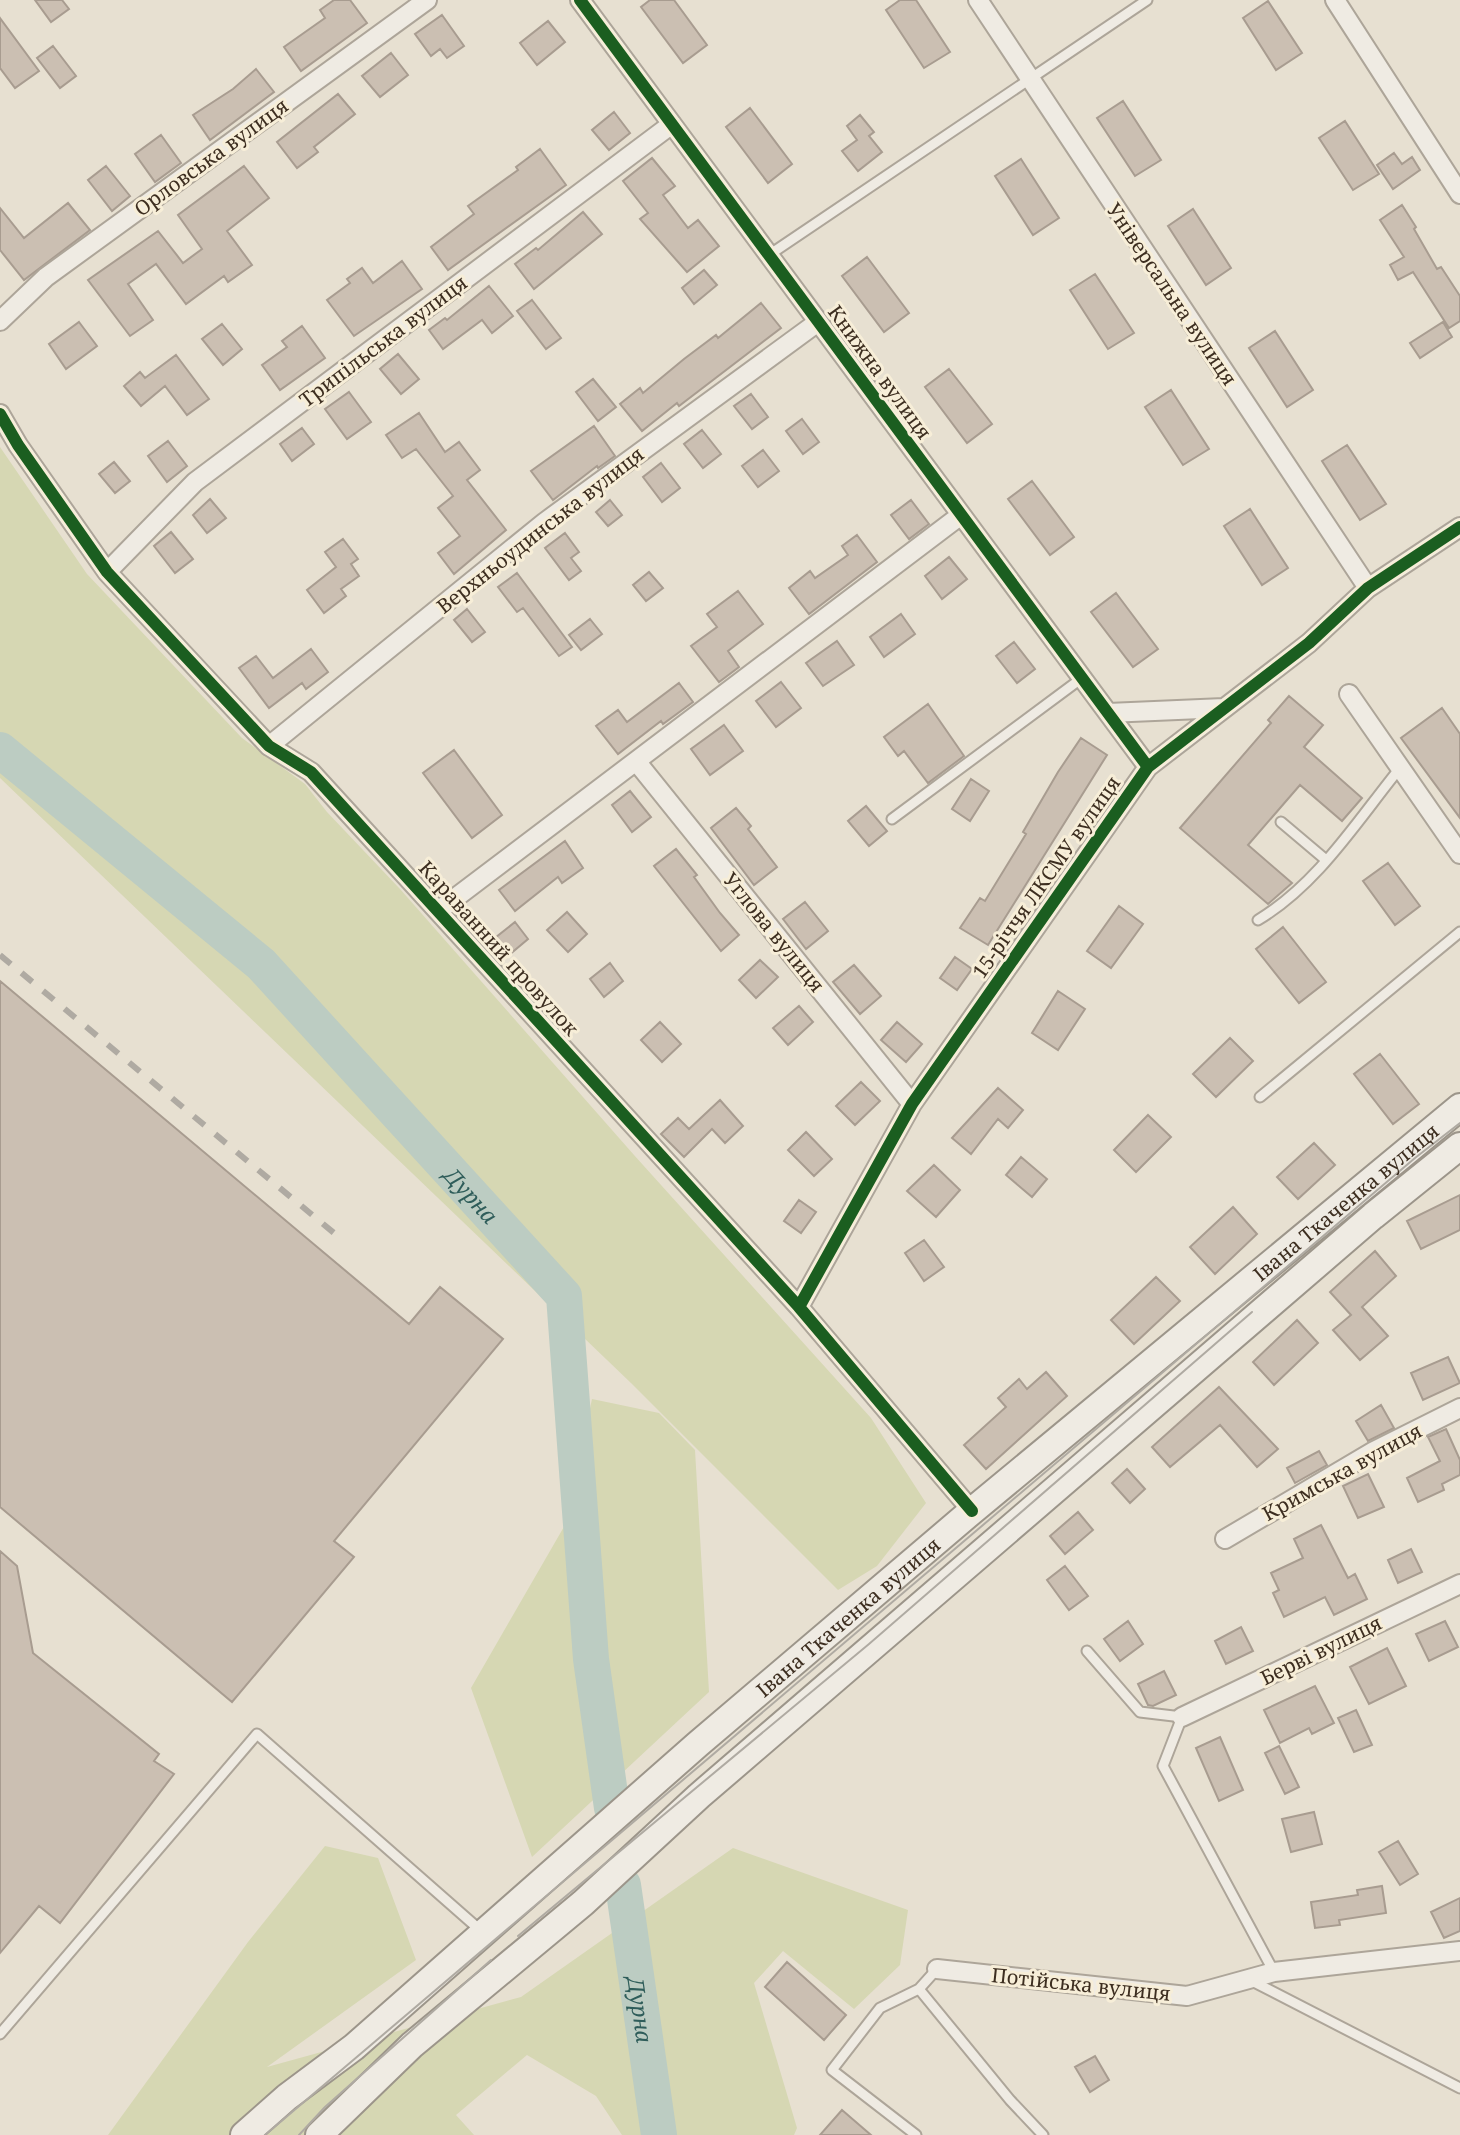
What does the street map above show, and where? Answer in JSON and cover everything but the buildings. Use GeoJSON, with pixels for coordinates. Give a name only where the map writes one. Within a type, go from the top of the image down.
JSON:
{"type":"FeatureCollection","features":[{"type":"Feature","properties":{"kind":"main road","name":"Івана Ткаченка вулиця"},"geometry":{"type":"LineString","coordinates":[[244,2135],[287,2097],[354,2047],[710,1734],[972,1511],[1460,1107]]}},
{"type":"Feature","properties":{"kind":"main road","name":"Івана Ткаченка вулиця"},"geometry":{"type":"LineString","coordinates":[[319,2135],[412,2045],[583,1903],[699,1796],[1361,1227],[1460,1146]]}},
{"type":"Feature","properties":{"kind":"street","name":"Орловська вулиця"},"geometry":{"type":"LineString","coordinates":[[0,321],[46,277],[427,0]]}},
{"type":"Feature","properties":{"kind":"street","name":"Книжна вулиця"},"geometry":{"type":"LineString","coordinates":[[580,0],[1148,767]]}},
{"type":"Feature","properties":{"kind":"street","name":"Універсальна вулиця"},"geometry":{"type":"LineString","coordinates":[[978,0],[1368,588]]}},
{"type":"Feature","properties":{"kind":"street"},"geometry":{"type":"LineString","coordinates":[[1335,0],[1460,194]]}},
{"type":"Feature","properties":{"kind":"street","name":"Трипільська вулиця"},"geometry":{"type":"LineString","coordinates":[[107,572],[195,482],[672,124]]}},
{"type":"Feature","properties":{"kind":"street","name":"Верхньоудинська вулиця"},"geometry":{"type":"LineString","coordinates":[[269,746],[545,522],[818,322]]}},
{"type":"Feature","properties":{"kind":"street","name":"Караванний провулок"},"geometry":{"type":"LineString","coordinates":[[0,414],[18,445],[107,572],[269,746],[311,772],[799,1307],[972,1511]]}},
{"type":"Feature","properties":{"kind":"street"},"geometry":{"type":"LineString","coordinates":[[438,911],[961,515]]}},
{"type":"Feature","properties":{"kind":"street","name":"15-річчя ЛКСМУ вулиця"},"geometry":{"type":"LineString","coordinates":[[799,1307],[912,1104],[1148,767],[1309,643],[1368,588],[1460,527]]}},
{"type":"Feature","properties":{"kind":"street"},"geometry":{"type":"LineString","coordinates":[[1349,694],[1460,854]]}},
{"type":"Feature","properties":{"kind":"street"},"geometry":{"type":"LineString","coordinates":[[1108,713],[1224,708]]}},
{"type":"Feature","properties":{"kind":"street","name":"Углова вулиця"},"geometry":{"type":"LineString","coordinates":[[636,761],[912,1104]]}},
{"type":"Feature","properties":{"kind":"street","name":"Кримська вулиця"},"geometry":{"type":"LineString","coordinates":[[1225,1539],[1374,1451],[1460,1408]]}},
{"type":"Feature","properties":{"kind":"street","name":"Берві вулиця"},"geometry":{"type":"LineString","coordinates":[[1182,1717],[1460,1584]]}},
{"type":"Feature","properties":{"kind":"street","name":"Потійська вулиця"},"geometry":{"type":"LineString","coordinates":[[937,1969],[1187,1996],[1274,1972],[1460,1951]]}},
{"type":"Feature","properties":{"kind":"lane"},"geometry":{"type":"LineString","coordinates":[[769,255],[1147,0]]}},
{"type":"Feature","properties":{"kind":"lane"},"geometry":{"type":"LineString","coordinates":[[892,819],[1082,678]]}},
{"type":"Feature","properties":{"kind":"lane"},"geometry":{"type":"LineString","coordinates":[[1258,920],[1285,904],[1306,884],[1400,768]]}},
{"type":"Feature","properties":{"kind":"lane"},"geometry":{"type":"LineString","coordinates":[[1281,822],[1326,860]]}},
{"type":"Feature","properties":{"kind":"lane"},"geometry":{"type":"LineString","coordinates":[[1260,1097],[1460,932]]}},
{"type":"Feature","properties":{"kind":"lane"},"geometry":{"type":"LineString","coordinates":[[1087,1651],[1140,1712],[1182,1717],[1163,1766],[1274,1972]]}},
{"type":"Feature","properties":{"kind":"lane"},"geometry":{"type":"LineString","coordinates":[[0,2034],[257,1734],[483,1933]]}},
{"type":"Feature","properties":{"kind":"lane"},"geometry":{"type":"LineString","coordinates":[[916,2135],[832,2070],[880,2008],[919,1989],[937,1969]]}},
{"type":"Feature","properties":{"kind":"lane"},"geometry":{"type":"LineString","coordinates":[[1250,1980],[1460,2088]]}},
{"type":"Feature","properties":{"kind":"lane"},"geometry":{"type":"LineString","coordinates":[[919,1989],[1010,2100],[1043,2135]]}},
{"type":"Feature","properties":{"kind":"green space"},"geometry":{"type":"Polygon","coordinates":[[[0,447],[87,574],[242,738],[305,784],[871,1418],[926,1503],[877,1566],[838,1590],[631,1383],[0,778],[0,447]]]}},
{"type":"Feature","properties":{"kind":"green space"},"geometry":{"type":"Polygon","coordinates":[[[592,1399],[659,1413],[695,1450],[709,1692],[532,1857],[471,1688],[565,1525],[592,1399]]]}},
{"type":"Feature","properties":{"kind":"green space"},"geometry":{"type":"Polygon","coordinates":[[[325,1846],[378,1858],[416,1960],[267,2067],[521,1997],[733,1848],[908,1910],[900,1965],[854,2009],[783,1951],[754,1983],[797,2128],[794,2135],[622,2135],[596,2096],[527,2055],[456,2115],[474,2135],[108,2135],[248,1942],[325,1846]]]}},
{"type":"Feature","properties":{"kind":"waterway","name":"Дурна"},"geometry":{"type":"LineString","coordinates":[[0,750],[261,964],[564,1296],[591,1659],[612,1808]]}},
{"type":"Feature","properties":{"kind":"waterway","name":"Дурна"},"geometry":{"type":"LineString","coordinates":[[623,1885],[659,2135]]}},
{"type":"Feature","properties":{"kind":"tram line"},"geometry":{"type":"LineString","coordinates":[[265,2135],[1460,1123]]}},
{"type":"Feature","properties":{"kind":"tram line"},"geometry":{"type":"LineString","coordinates":[[518,1936],[869,1644],[1252,1312]]}},
{"type":"Feature","properties":{"kind":"tram line"},"geometry":{"type":"LineString","coordinates":[[299,2135],[325,2107],[491,1960]]}},
{"type":"Feature","properties":{"kind":"railway"},"geometry":{"type":"LineString","coordinates":[[0,955],[340,1238]]}},
{"type":"Feature","properties":{"kind":"cycle path"},"geometry":{"type":"LineString","coordinates":[[580,0],[1148,767]]}},
{"type":"Feature","properties":{"kind":"cycle path"},"geometry":{"type":"LineString","coordinates":[[0,414],[18,445],[107,572],[269,746],[311,772],[799,1307],[972,1511]]}},
{"type":"Feature","properties":{"kind":"cycle path"},"geometry":{"type":"LineString","coordinates":[[799,1307],[912,1104],[1148,767],[1309,643],[1368,588],[1460,527]]}}]}
